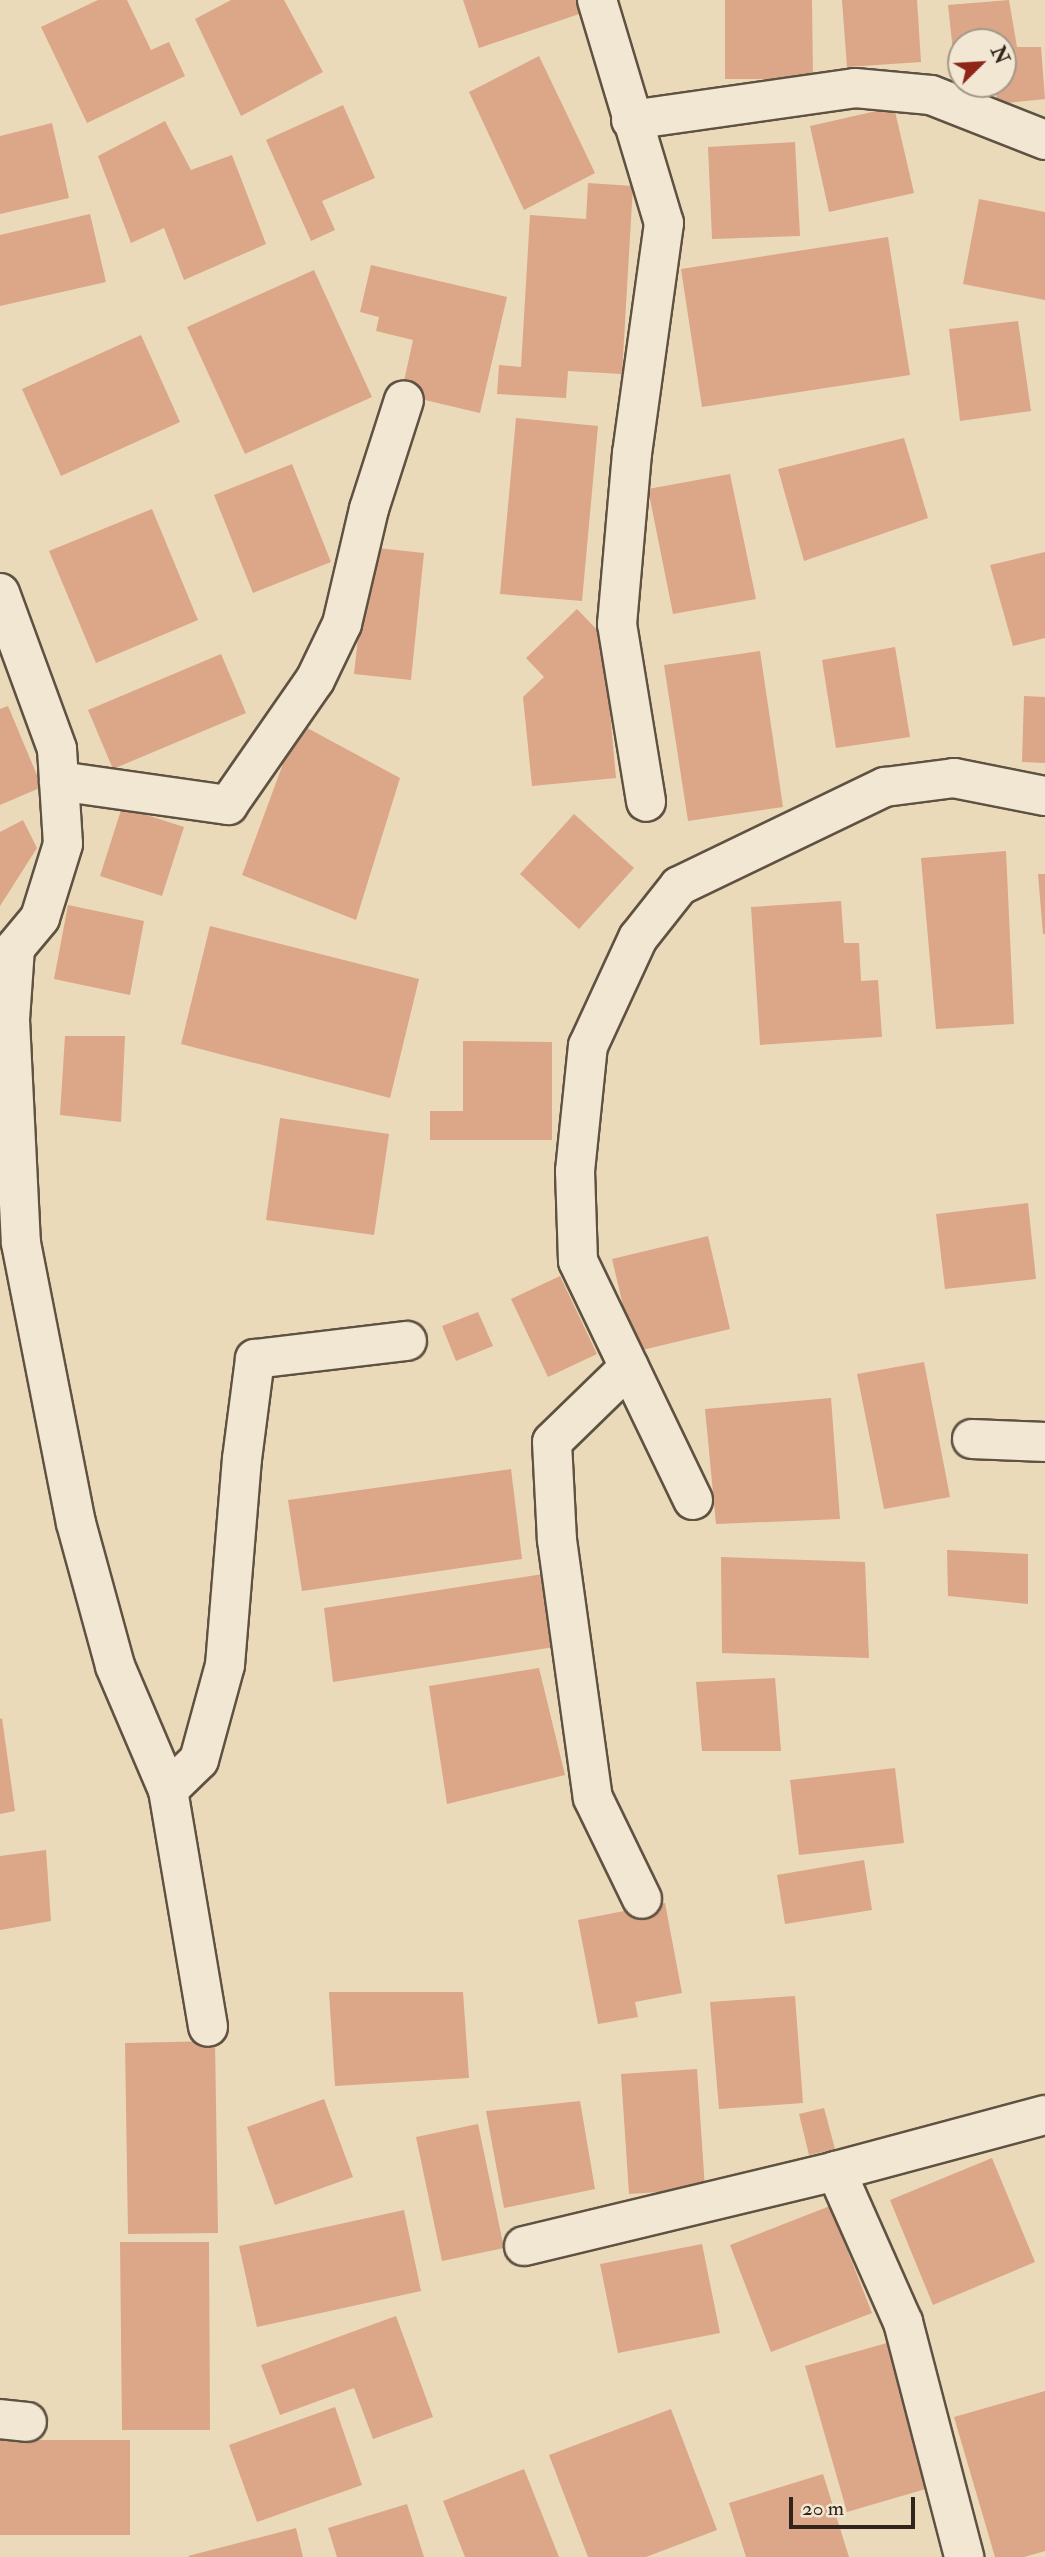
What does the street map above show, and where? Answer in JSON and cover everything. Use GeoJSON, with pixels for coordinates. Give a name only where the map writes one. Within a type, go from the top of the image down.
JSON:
{"type":"FeatureCollection","features":[{"type":"Feature","properties":{"kind":"street"},"geometry":{"type":"LineString","coordinates":[[597,0],[664,223],[632,453],[617,624],[646,802]]}},
{"type":"Feature","properties":{"kind":"street"},"geometry":{"type":"LineString","coordinates":[[631,120],[855,88],[931,95],[1045,140]]}},
{"type":"Feature","properties":{"kind":"street"},"geometry":{"type":"LineString","coordinates":[[59,781],[228,805],[315,680],[342,624],[369,509],[404,400]]}},
{"type":"Feature","properties":{"kind":"street"},"geometry":{"type":"LineString","coordinates":[[0,593],[34,674],[57,748],[63,845],[40,918],[8,957],[21,1243],[80,1536],[115,1666],[168,1790],[208,2027]]}},
{"type":"Feature","properties":{"kind":"street"},"geometry":{"type":"LineString","coordinates":[[693,1500],[578,1261],[575,1171],[588,1046],[638,938],[661,905],[679,886],[708,869],[884,788],[954,778],[1045,796]]}},
{"type":"Feature","properties":{"kind":"street"},"geometry":{"type":"LineString","coordinates":[[168,1790],[199,1760],[225,1665],[242,1459],[256,1359],[407,1341]]}},
{"type":"Feature","properties":{"kind":"street"},"geometry":{"type":"LineString","coordinates":[[629,1367],[552,1442],[557,1540],[593,1798],[642,1899]]}},
{"type":"Feature","properties":{"kind":"street"},"geometry":{"type":"LineString","coordinates":[[972,1439],[1045,1442]]}},
{"type":"Feature","properties":{"kind":"street"},"geometry":{"type":"LineString","coordinates":[[524,2246],[836,2172],[1045,2115]]}},
{"type":"Feature","properties":{"kind":"street"},"geometry":{"type":"LineString","coordinates":[[836,2172],[903,2322],[964,2557]]}},
{"type":"Feature","properties":{"kind":"building"},"geometry":{"type":"Polygon","coordinates":[[[98,0],[127,0],[151,50],[169,42],[185,76],[87,123],[41,27],[98,0]]]}},
{"type":"Feature","properties":{"kind":"building"},"geometry":{"type":"Polygon","coordinates":[[[231,0],[284,0],[323,72],[241,116],[195,19],[231,0]]]}},
{"type":"Feature","properties":{"kind":"building"},"geometry":{"type":"Polygon","coordinates":[[[463,0],[578,0],[582,13],[479,48],[463,0]]]}},
{"type":"Feature","properties":{"kind":"building"},"geometry":{"type":"Polygon","coordinates":[[[725,0],[812,0],[813,79],[725,79],[725,0]]]}},
{"type":"Feature","properties":{"kind":"building"},"geometry":{"type":"Polygon","coordinates":[[[842,0],[917,0],[921,62],[847,67],[842,0]]]}},
{"type":"Feature","properties":{"kind":"building"},"geometry":{"type":"Polygon","coordinates":[[[1009,0],[1014,28],[950,28],[948,5],[1009,0]]]}},
{"type":"Feature","properties":{"kind":"building"},"geometry":{"type":"Polygon","coordinates":[[[1017,47],[1041,47],[1045,99],[998,104],[997,98],[1017,98],[1017,47]]]}},
{"type":"Feature","properties":{"kind":"building"},"geometry":{"type":"Polygon","coordinates":[[[539,56],[595,173],[524,210],[469,92],[539,56]]]}},
{"type":"Feature","properties":{"kind":"building"},"geometry":{"type":"Polygon","coordinates":[[[343,105],[375,178],[322,201],[335,230],[311,241],[266,140],[343,105]]]}},
{"type":"Feature","properties":{"kind":"building"},"geometry":{"type":"Polygon","coordinates":[[[894,107],[914,193],[829,212],[810,126],[894,107]]]}},
{"type":"Feature","properties":{"kind":"building"},"geometry":{"type":"Polygon","coordinates":[[[165,121],[191,170],[232,155],[266,244],[184,280],[164,228],[131,243],[98,156],[165,121]]]}},
{"type":"Feature","properties":{"kind":"building"},"geometry":{"type":"Polygon","coordinates":[[[52,123],[69,198],[0,214],[0,136],[52,123]]]}},
{"type":"Feature","properties":{"kind":"building"},"geometry":{"type":"Polygon","coordinates":[[[795,142],[800,236],[712,239],[708,147],[795,142]]]}},
{"type":"Feature","properties":{"kind":"building"},"geometry":{"type":"Polygon","coordinates":[[[588,183],[633,186],[622,374],[568,371],[566,398],[497,394],[499,365],[521,367],[530,215],[586,219],[588,183]]]}},
{"type":"Feature","properties":{"kind":"building"},"geometry":{"type":"Polygon","coordinates":[[[979,199],[1045,212],[1045,300],[963,284],[979,199]]]}},
{"type":"Feature","properties":{"kind":"building"},"geometry":{"type":"Polygon","coordinates":[[[90,214],[106,282],[0,306],[0,235],[90,214]]]}},
{"type":"Feature","properties":{"kind":"building"},"geometry":{"type":"Polygon","coordinates":[[[888,237],[910,375],[702,407],[681,269],[888,237]]]}},
{"type":"Feature","properties":{"kind":"building"},"geometry":{"type":"Polygon","coordinates":[[[371,265],[507,297],[480,413],[412,397],[404,381],[413,340],[376,331],[379,317],[360,312],[371,265]]]}},
{"type":"Feature","properties":{"kind":"building"},"geometry":{"type":"Polygon","coordinates":[[[314,270],[372,397],[245,454],[187,327],[314,270]]]}},
{"type":"Feature","properties":{"kind":"building"},"geometry":{"type":"Polygon","coordinates":[[[1018,321],[1031,411],[960,421],[949,329],[1018,321]]]}},
{"type":"Feature","properties":{"kind":"building"},"geometry":{"type":"Polygon","coordinates":[[[141,335],[180,422],[61,476],[22,389],[141,335]]]}},
{"type":"Feature","properties":{"kind":"building"},"geometry":{"type":"Polygon","coordinates":[[[516,418],[598,426],[582,601],[500,594],[516,418]]]}},
{"type":"Feature","properties":{"kind":"building"},"geometry":{"type":"Polygon","coordinates":[[[904,438],[928,518],[804,561],[778,469],[904,438]]]}},
{"type":"Feature","properties":{"kind":"building"},"geometry":{"type":"Polygon","coordinates":[[[292,464],[331,562],[253,593],[214,495],[292,464]]]}},
{"type":"Feature","properties":{"kind":"building"},"geometry":{"type":"Polygon","coordinates":[[[730,474],[756,599],[673,614],[648,489],[730,474]]]}},
{"type":"Feature","properties":{"kind":"building"},"geometry":{"type":"Polygon","coordinates":[[[152,509],[198,620],[96,663],[49,551],[152,509]]]}},
{"type":"Feature","properties":{"kind":"building"},"geometry":{"type":"Polygon","coordinates":[[[368,547],[424,553],[411,680],[354,674],[368,547]]]}},
{"type":"Feature","properties":{"kind":"building"},"geometry":{"type":"Polygon","coordinates":[[[1045,552],[1045,638],[1013,646],[990,565],[1045,552]]]}},
{"type":"Feature","properties":{"kind":"building"},"geometry":{"type":"Polygon","coordinates":[[[577,609],[603,636],[616,778],[532,786],[523,697],[544,677],[526,658],[577,609]]]}},
{"type":"Feature","properties":{"kind":"building"},"geometry":{"type":"Polygon","coordinates":[[[895,647],[910,737],[836,748],[822,660],[895,647]]]}},
{"type":"Feature","properties":{"kind":"building"},"geometry":{"type":"Polygon","coordinates":[[[760,651],[783,807],[688,821],[664,665],[760,651]]]}},
{"type":"Feature","properties":{"kind":"building"},"geometry":{"type":"Polygon","coordinates":[[[221,654],[246,713],[113,769],[88,710],[221,654]]]}},
{"type":"Feature","properties":{"kind":"building"},"geometry":{"type":"Polygon","coordinates":[[[1024,696],[1045,697],[1045,763],[1022,762],[1024,696]]]}},
{"type":"Feature","properties":{"kind":"building"},"geometry":{"type":"Polygon","coordinates":[[[8,706],[42,787],[0,805],[0,709],[8,706]]]}},
{"type":"Feature","properties":{"kind":"building"},"geometry":{"type":"Polygon","coordinates":[[[298,723],[400,778],[356,920],[242,875],[298,723]]]}},
{"type":"Feature","properties":{"kind":"building"},"geometry":{"type":"Polygon","coordinates":[[[122,807],[184,827],[162,896],[100,876],[122,807]]]}},
{"type":"Feature","properties":{"kind":"building"},"geometry":{"type":"Polygon","coordinates":[[[574,814],[634,868],[579,929],[520,874],[574,814]]]}},
{"type":"Feature","properties":{"kind":"building"},"geometry":{"type":"Polygon","coordinates":[[[23,820],[37,848],[0,906],[0,832],[23,820]]]}},
{"type":"Feature","properties":{"kind":"building"},"geometry":{"type":"Polygon","coordinates":[[[1006,851],[1014,1024],[936,1029],[921,858],[1006,851]]]}},
{"type":"Feature","properties":{"kind":"building"},"geometry":{"type":"Polygon","coordinates":[[[1038,874],[1045,874],[1045,934],[1043,934],[1038,874]]]}},
{"type":"Feature","properties":{"kind":"building"},"geometry":{"type":"Polygon","coordinates":[[[841,901],[844,943],[859,943],[861,981],[878,980],[882,1037],[760,1045],[751,907],[841,901]]]}},
{"type":"Feature","properties":{"kind":"building"},"geometry":{"type":"Polygon","coordinates":[[[68,905],[144,921],[130,995],[54,979],[68,905]]]}},
{"type":"Feature","properties":{"kind":"building"},"geometry":{"type":"Polygon","coordinates":[[[210,926],[419,979],[390,1098],[181,1044],[210,926]]]}},
{"type":"Feature","properties":{"kind":"building"},"geometry":{"type":"Polygon","coordinates":[[[65,1036],[125,1036],[121,1122],[60,1115],[65,1036]]]}},
{"type":"Feature","properties":{"kind":"building"},"geometry":{"type":"Polygon","coordinates":[[[463,1041],[552,1042],[552,1140],[430,1140],[430,1111],[463,1111],[463,1041]]]}},
{"type":"Feature","properties":{"kind":"building"},"geometry":{"type":"Polygon","coordinates":[[[280,1118],[389,1134],[374,1235],[266,1220],[280,1118]]]}},
{"type":"Feature","properties":{"kind":"building"},"geometry":{"type":"Polygon","coordinates":[[[1028,1203],[1036,1279],[945,1289],[936,1214],[1028,1203]]]}},
{"type":"Feature","properties":{"kind":"building"},"geometry":{"type":"Polygon","coordinates":[[[708,1236],[730,1329],[634,1352],[612,1259],[708,1236]]]}},
{"type":"Feature","properties":{"kind":"building"},"geometry":{"type":"Polygon","coordinates":[[[560,1276],[597,1354],[548,1377],[511,1299],[560,1276]]]}},
{"type":"Feature","properties":{"kind":"building"},"geometry":{"type":"Polygon","coordinates":[[[478,1312],[493,1346],[456,1361],[442,1326],[478,1312]]]}},
{"type":"Feature","properties":{"kind":"building"},"geometry":{"type":"Polygon","coordinates":[[[924,1362],[950,1497],[884,1509],[857,1374],[924,1362]]]}},
{"type":"Feature","properties":{"kind":"building"},"geometry":{"type":"Polygon","coordinates":[[[831,1398],[840,1519],[716,1524],[705,1409],[831,1398]]]}},
{"type":"Feature","properties":{"kind":"building"},"geometry":{"type":"Polygon","coordinates":[[[511,1469],[522,1559],[302,1591],[288,1500],[511,1469]]]}},
{"type":"Feature","properties":{"kind":"building"},"geometry":{"type":"Polygon","coordinates":[[[947,1550],[1028,1554],[1028,1604],[948,1596],[947,1550]]]}},
{"type":"Feature","properties":{"kind":"building"},"geometry":{"type":"Polygon","coordinates":[[[721,1557],[865,1562],[869,1658],[722,1653],[721,1557]]]}},
{"type":"Feature","properties":{"kind":"building"},"geometry":{"type":"Polygon","coordinates":[[[543,1574],[561,1646],[333,1682],[324,1608],[543,1574]]]}},
{"type":"Feature","properties":{"kind":"building"},"geometry":{"type":"Polygon","coordinates":[[[539,1668],[565,1775],[447,1804],[429,1686],[539,1668]]]}},
{"type":"Feature","properties":{"kind":"building"},"geometry":{"type":"Polygon","coordinates":[[[775,1678],[781,1751],[702,1751],[696,1682],[775,1678]]]}},
{"type":"Feature","properties":{"kind":"building"},"geometry":{"type":"Polygon","coordinates":[[[2,1718],[15,1811],[0,1814],[0,1719],[2,1718]]]}},
{"type":"Feature","properties":{"kind":"building"},"geometry":{"type":"Polygon","coordinates":[[[895,1768],[904,1843],[799,1855],[790,1780],[895,1768]]]}},
{"type":"Feature","properties":{"kind":"building"},"geometry":{"type":"Polygon","coordinates":[[[46,1850],[51,1921],[0,1930],[0,1856],[46,1850]]]}},
{"type":"Feature","properties":{"kind":"building"},"geometry":{"type":"Polygon","coordinates":[[[864,1860],[872,1910],[785,1924],[777,1875],[864,1860]]]}},
{"type":"Feature","properties":{"kind":"building"},"geometry":{"type":"Polygon","coordinates":[[[665,1903],[682,1993],[635,2002],[638,2017],[598,2024],[578,1920],[665,1903]]]}},
{"type":"Feature","properties":{"kind":"building"},"geometry":{"type":"Polygon","coordinates":[[[329,1992],[463,1992],[469,2078],[335,2086],[329,1992]]]}},
{"type":"Feature","properties":{"kind":"building"},"geometry":{"type":"Polygon","coordinates":[[[795,1996],[803,2103],[719,2109],[710,2002],[795,1996]]]}},
{"type":"Feature","properties":{"kind":"building"},"geometry":{"type":"Polygon","coordinates":[[[215,2041],[218,2233],[128,2234],[125,2043],[215,2041]]]}},
{"type":"Feature","properties":{"kind":"building"},"geometry":{"type":"Polygon","coordinates":[[[697,2069],[705,2189],[629,2194],[621,2074],[697,2069]]]}},
{"type":"Feature","properties":{"kind":"building"},"geometry":{"type":"Polygon","coordinates":[[[324,2099],[353,2177],[275,2205],[247,2127],[324,2099]]]}},
{"type":"Feature","properties":{"kind":"building"},"geometry":{"type":"Polygon","coordinates":[[[580,2101],[595,2189],[504,2208],[486,2111],[580,2101]]]}},
{"type":"Feature","properties":{"kind":"building"},"geometry":{"type":"Polygon","coordinates":[[[824,2108],[835,2149],[809,2155],[799,2114],[824,2108]]]}},
{"type":"Feature","properties":{"kind":"building"},"geometry":{"type":"Polygon","coordinates":[[[478,2124],[504,2248],[442,2261],[416,2137],[478,2124]]]}},
{"type":"Feature","properties":{"kind":"building"},"geometry":{"type":"Polygon","coordinates":[[[992,2158],[1035,2262],[933,2305],[890,2200],[992,2158]]]}},
{"type":"Feature","properties":{"kind":"building"},"geometry":{"type":"Polygon","coordinates":[[[830,2206],[872,2313],[771,2352],[730,2245],[830,2206]]]}},
{"type":"Feature","properties":{"kind":"building"},"geometry":{"type":"Polygon","coordinates":[[[404,2210],[421,2291],[257,2327],[239,2246],[404,2210]]]}},
{"type":"Feature","properties":{"kind":"building"},"geometry":{"type":"Polygon","coordinates":[[[120,2242],[209,2242],[210,2430],[122,2430],[120,2242]]]}},
{"type":"Feature","properties":{"kind":"building"},"geometry":{"type":"Polygon","coordinates":[[[702,2244],[720,2333],[618,2353],[600,2264],[702,2244]]]}},
{"type":"Feature","properties":{"kind":"building"},"geometry":{"type":"Polygon","coordinates":[[[396,2316],[433,2417],[373,2439],[354,2388],[280,2415],[261,2365],[396,2316]]]}},
{"type":"Feature","properties":{"kind":"building"},"geometry":{"type":"Polygon","coordinates":[[[887,2343],[929,2488],[847,2512],[805,2366],[887,2343]]]}},
{"type":"Feature","properties":{"kind":"building"},"geometry":{"type":"Polygon","coordinates":[[[1045,2391],[1045,2551],[1024,2557],[995,2557],[954,2417],[1045,2391]]]}},
{"type":"Feature","properties":{"kind":"building"},"geometry":{"type":"Polygon","coordinates":[[[335,2407],[362,2485],[257,2522],[229,2445],[335,2407]]]}},
{"type":"Feature","properties":{"kind":"building"},"geometry":{"type":"Polygon","coordinates":[[[671,2409],[717,2530],[646,2557],[588,2557],[549,2455],[671,2409]]]}},
{"type":"Feature","properties":{"kind":"building"},"geometry":{"type":"Polygon","coordinates":[[[0,2440],[130,2440],[130,2535],[0,2535],[0,2440]]]}},
{"type":"Feature","properties":{"kind":"building"},"geometry":{"type":"Polygon","coordinates":[[[524,2469],[559,2557],[465,2557],[443,2501],[524,2469]]]}},
{"type":"Feature","properties":{"kind":"building"},"geometry":{"type":"Polygon","coordinates":[[[823,2474],[849,2557],[746,2557],[729,2503],[823,2474]]]}},
{"type":"Feature","properties":{"kind":"building"},"geometry":{"type":"Polygon","coordinates":[[[407,2504],[424,2557],[337,2557],[328,2528],[407,2504]]]}},
{"type":"Feature","properties":{"kind":"building"},"geometry":{"type":"Polygon","coordinates":[[[296,2528],[303,2557],[188,2556],[296,2528]]]}}]}
